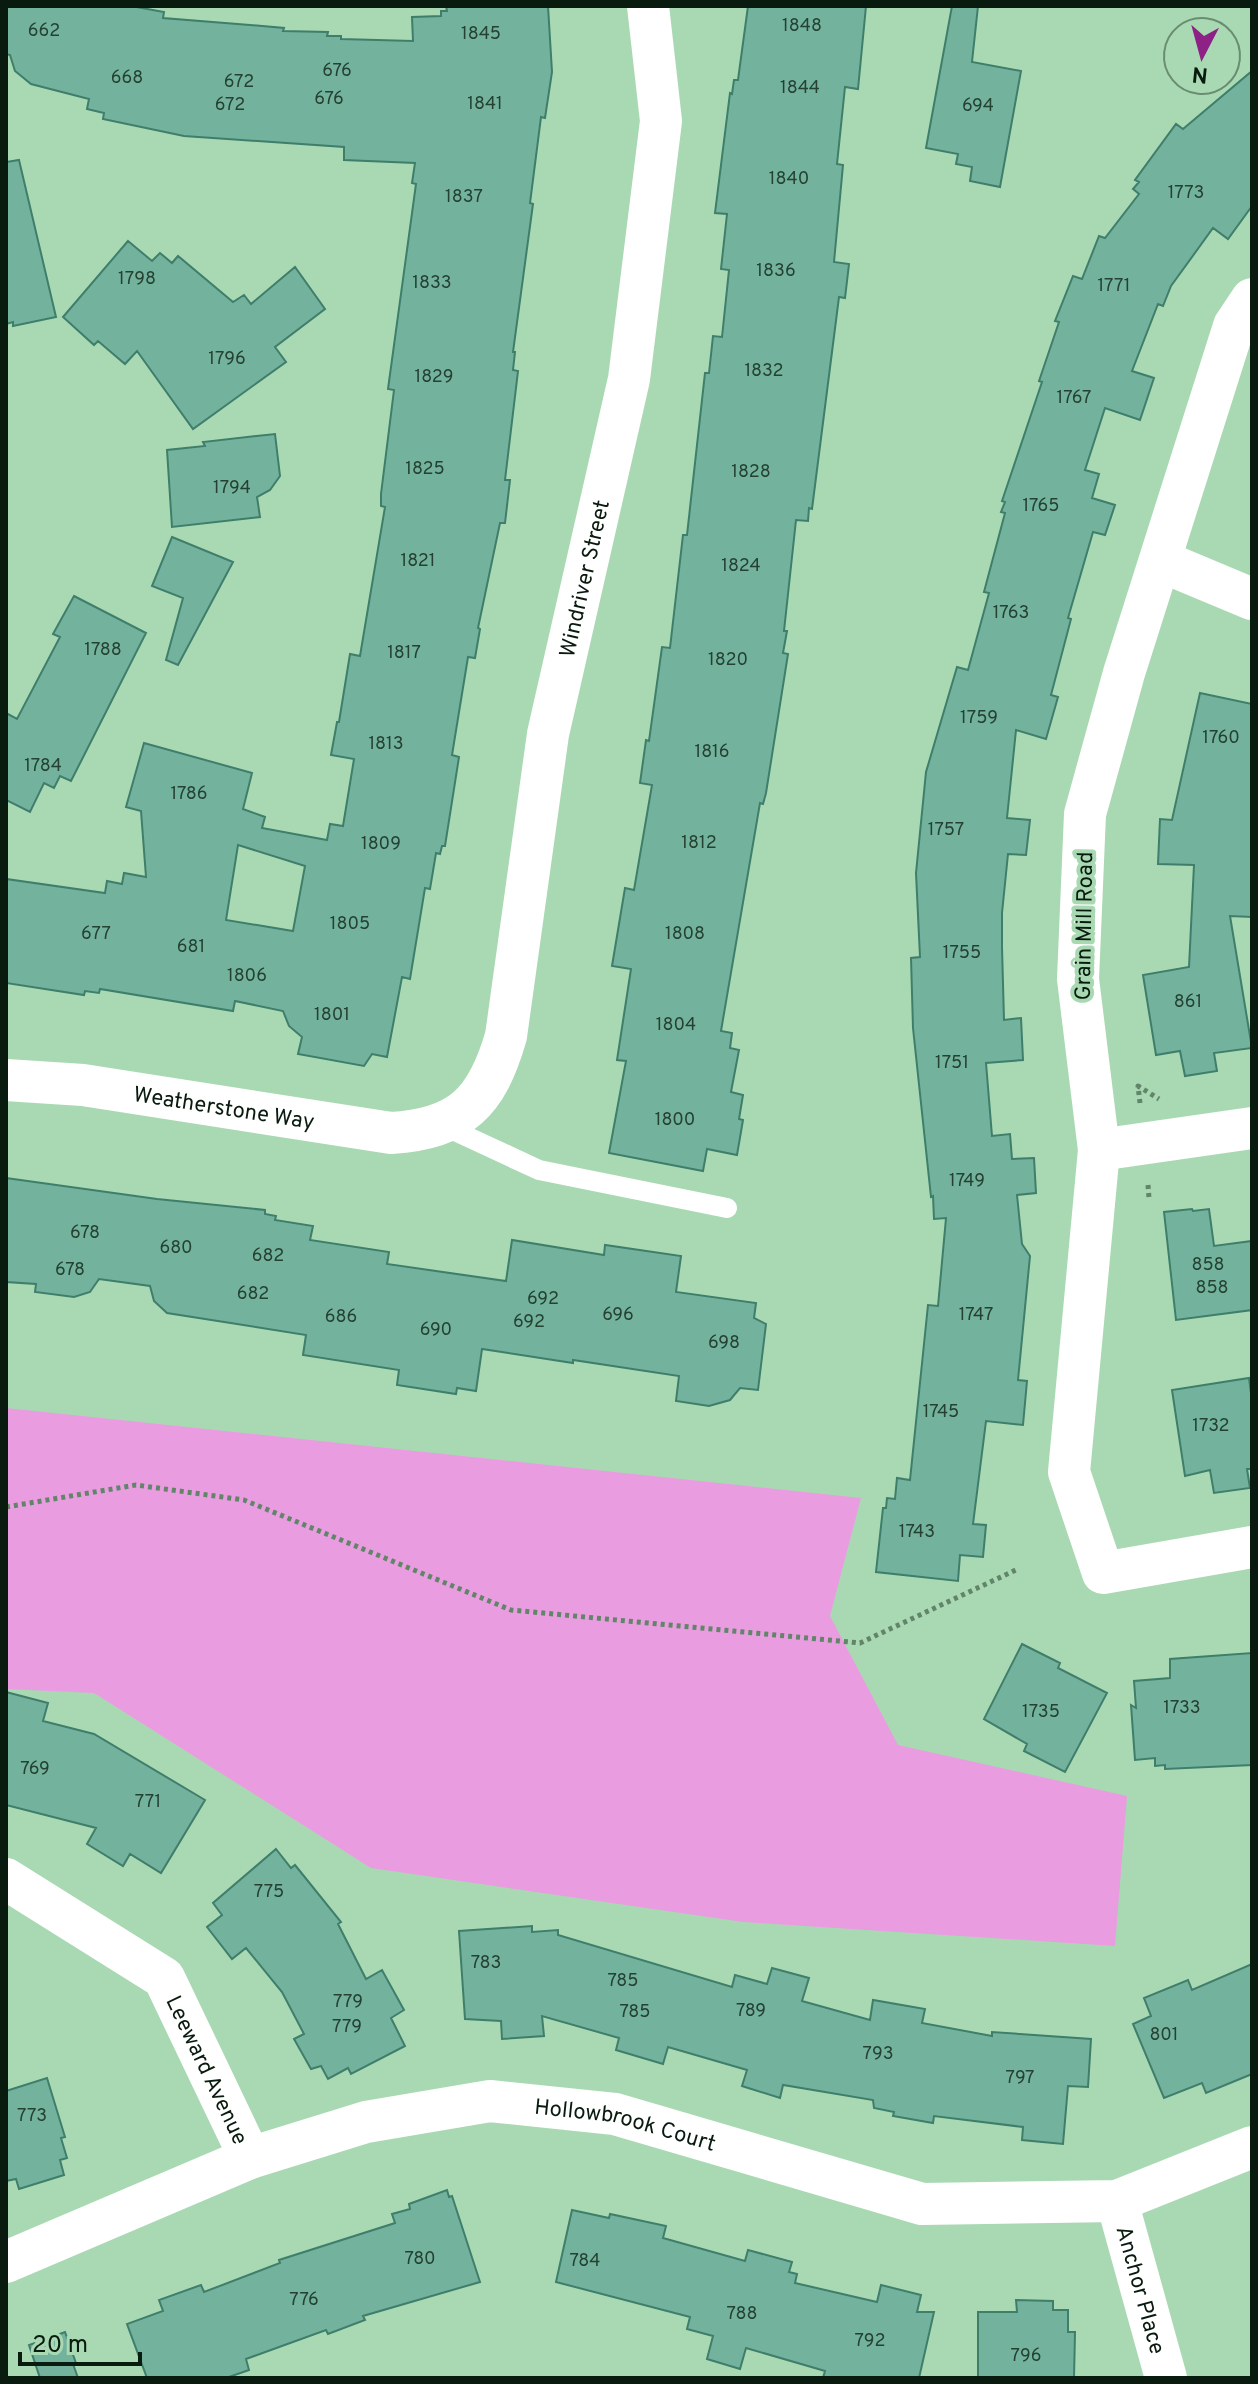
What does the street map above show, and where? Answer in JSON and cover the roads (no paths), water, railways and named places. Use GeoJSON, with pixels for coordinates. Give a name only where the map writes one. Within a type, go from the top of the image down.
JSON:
{"type":"FeatureCollection","features":[{"type":"Feature","properties":{"kind":"street","name":"Windriver Street"},"geometry":{"type":"LineString","coordinates":[[442,1125],[460,1114],[492,1078],[506,1036],[548,734],[629,379],[661,121],[648,6]]}},
{"type":"Feature","properties":{"kind":"street","name":"Grain Mill Road"},"geometry":{"type":"LineString","coordinates":[[1252,299],[1234,326],[1124,673],[1085,814],[1078,979],[1099,1150],[1069,1472],[1103,1573],[1252,1547]]}},
{"type":"Feature","properties":{"kind":"street"},"geometry":{"type":"LineString","coordinates":[[1161,561],[1252,599]]}},
{"type":"Feature","properties":{"kind":"street","name":"Weatherstone Way"},"geometry":{"type":"LineString","coordinates":[[6,1080],[83,1085],[391,1133],[442,1125]]}},
{"type":"Feature","properties":{"kind":"street"},"geometry":{"type":"LineString","coordinates":[[1099,1150],[1252,1128]]}},
{"type":"Feature","properties":{"kind":"street","name":"Leeward Avenue"},"geometry":{"type":"LineString","coordinates":[[6,1879],[164,1978],[250,2158]]}},
{"type":"Feature","properties":{"kind":"street","name":"Hollowbrook Court"},"geometry":{"type":"LineString","coordinates":[[6,2262],[250,2158],[366,2122],[490,2101],[615,2114],[922,2204],[1117,2201],[1252,2147]]}},
{"type":"Feature","properties":{"kind":"street","name":"Anchor Place"},"geometry":{"type":"LineString","coordinates":[[1117,2201],[1166,2378]]}},
{"type":"Feature","properties":{"kind":"lane"},"geometry":{"type":"LineString","coordinates":[[442,1125],[539,1170],[727,1208]]}}]}
